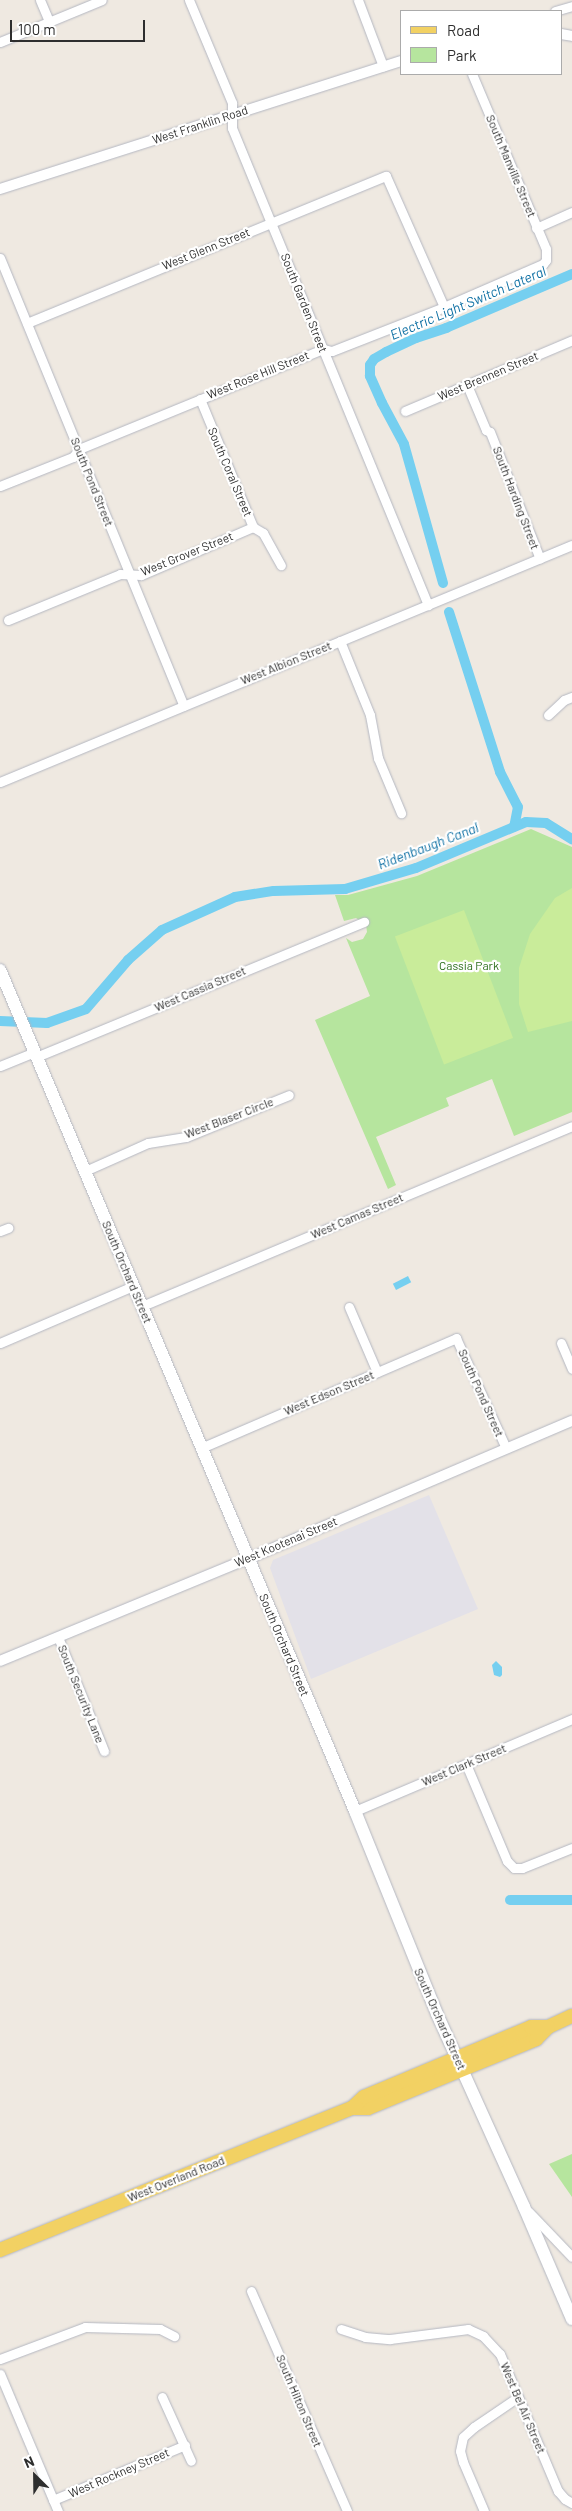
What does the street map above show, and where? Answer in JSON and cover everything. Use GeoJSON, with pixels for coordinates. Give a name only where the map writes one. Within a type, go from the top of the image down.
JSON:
{"type":"FeatureCollection","features":[{"type":"Feature","properties":{"kind":"main road","name":"South Orchard Street"},"geometry":{"type":"LineString","coordinates":[[0,970],[355,1811],[412,1955],[572,2319]]}},
{"type":"Feature","properties":{"kind":"main road","name":"West Overland Road"},"geometry":{"type":"LineString","coordinates":[[0,2250],[352,2108],[364,2097],[459,2064],[531,2027],[548,2026],[572,2016]]}},
{"type":"Feature","properties":{"kind":"street"},"geometry":{"type":"LineString","coordinates":[[40,0],[49,22]]}},
{"type":"Feature","properties":{"kind":"street"},"geometry":{"type":"LineString","coordinates":[[0,42],[102,0]]}},
{"type":"Feature","properties":{"kind":"street","name":"South Garden Street"},"geometry":{"type":"LineString","coordinates":[[190,0],[232,103],[232,128],[428,605]]}},
{"type":"Feature","properties":{"kind":"street"},"geometry":{"type":"LineString","coordinates":[[358,0],[383,66]]}},
{"type":"Feature","properties":{"kind":"street"},"geometry":{"type":"LineString","coordinates":[[558,10],[572,6]]}},
{"type":"Feature","properties":{"kind":"street","name":"West Franklin Road"},"geometry":{"type":"LineString","coordinates":[[0,189],[400,60]]}},
{"type":"Feature","properties":{"kind":"street","name":"South Manville Street"},"geometry":{"type":"LineString","coordinates":[[472,75],[546,249],[546,260]]}},
{"type":"Feature","properties":{"kind":"street","name":"West Glenn Street"},"geometry":{"type":"LineString","coordinates":[[27,323],[386,176],[444,306]]}},
{"type":"Feature","properties":{"kind":"street"},"geometry":{"type":"LineString","coordinates":[[536,228],[572,212]]}},
{"type":"Feature","properties":{"kind":"street","name":"South Pond Street"},"geometry":{"type":"LineString","coordinates":[[0,258],[184,706]]}},
{"type":"Feature","properties":{"kind":"street","name":"West Rose Hill Street"},"geometry":{"type":"LineString","coordinates":[[0,486],[73,457],[79,450],[200,399],[323,349],[332,351],[534,268],[546,260]]}},
{"type":"Feature","properties":{"kind":"street","name":"West Brennen Street"},"geometry":{"type":"LineString","coordinates":[[405,411],[572,340]]}},
{"type":"Feature","properties":{"kind":"street","name":"South Harding Street"},"geometry":{"type":"LineString","coordinates":[[467,385],[486,430],[490,432],[540,559]]}},
{"type":"Feature","properties":{"kind":"street","name":"South Coral Street"},"geometry":{"type":"LineString","coordinates":[[200,399],[253,527],[263,533],[281,565]]}},
{"type":"Feature","properties":{"kind":"street","name":"West Grover Street"},"geometry":{"type":"LineString","coordinates":[[8,620],[120,574],[141,575],[253,527]]}},
{"type":"Feature","properties":{"kind":"street","name":"West Albion Street"},"geometry":{"type":"LineString","coordinates":[[0,782],[572,545]]}},
{"type":"Feature","properties":{"kind":"street"},"geometry":{"type":"LineString","coordinates":[[340,641],[370,715],[378,758],[401,813]]}},
{"type":"Feature","properties":{"kind":"street"},"geometry":{"type":"LineString","coordinates":[[548,715],[564,700],[572,697]]}},
{"type":"Feature","properties":{"kind":"street","name":"West Cassia Street"},"geometry":{"type":"LineString","coordinates":[[0,1066],[35,1054],[364,922]]}},
{"type":"Feature","properties":{"kind":"street","name":"West Blaser Circle"},"geometry":{"type":"LineString","coordinates":[[84,1171],[148,1143],[186,1136],[289,1095]]}},
{"type":"Feature","properties":{"kind":"street","name":"West Camas Street"},"geometry":{"type":"LineString","coordinates":[[142,1306],[572,1126]]}},
{"type":"Feature","properties":{"kind":"street"},"geometry":{"type":"LineString","coordinates":[[0,1343],[133,1286]]}},
{"type":"Feature","properties":{"kind":"street"},"geometry":{"type":"LineString","coordinates":[[349,1307],[377,1372]]}},
{"type":"Feature","properties":{"kind":"street","name":"South Pond Street"},"geometry":{"type":"LineString","coordinates":[[456,1338],[506,1448]]}},
{"type":"Feature","properties":{"kind":"street","name":"West Edson Street"},"geometry":{"type":"LineString","coordinates":[[201,1448],[456,1338]]}},
{"type":"Feature","properties":{"kind":"street"},"geometry":{"type":"LineString","coordinates":[[561,1343],[572,1369]]}},
{"type":"Feature","properties":{"kind":"street","name":"West Kootenai Street"},"geometry":{"type":"LineString","coordinates":[[0,1660],[248,1559],[572,1421]]}},
{"type":"Feature","properties":{"kind":"street","name":"South Security Lane"},"geometry":{"type":"LineString","coordinates":[[58,1637],[104,1751]]}},
{"type":"Feature","properties":{"kind":"street","name":"West Clark Street"},"geometry":{"type":"LineString","coordinates":[[355,1811],[572,1719]]}},
{"type":"Feature","properties":{"kind":"street"},"geometry":{"type":"LineString","coordinates":[[466,1764],[507,1862],[514,1868],[522,1868],[572,1848]]}},
{"type":"Feature","properties":{"kind":"street"},"geometry":{"type":"LineString","coordinates":[[524,2207],[572,2257]]}},
{"type":"Feature","properties":{"kind":"street","name":"South Hilton Street"},"geometry":{"type":"LineString","coordinates":[[251,2291],[347,2511]]}},
{"type":"Feature","properties":{"kind":"street"},"geometry":{"type":"LineString","coordinates":[[0,2359],[85,2327],[160,2330],[174,2336]]}},
{"type":"Feature","properties":{"kind":"street","name":"West Bel Air Street"},"geometry":{"type":"LineString","coordinates":[[342,2329],[366,2337],[390,2339],[468,2329],[483,2336],[500,2354],[558,2491],[565,2499],[572,2503]]}},
{"type":"Feature","properties":{"kind":"street"},"geometry":{"type":"LineString","coordinates":[[0,2374],[58,2511]]}},
{"type":"Feature","properties":{"kind":"street","name":"West Rockney Street"},"geometry":{"type":"LineString","coordinates":[[162,2397],[191,2461]]}},
{"type":"Feature","properties":{"kind":"street"},"geometry":{"type":"LineString","coordinates":[[484,2511],[463,2462],[460,2451],[462,2437],[518,2397]]}},
{"type":"Feature","properties":{"kind":"street","name":"West Rockney Street"},"geometry":{"type":"LineString","coordinates":[[53,2500],[184,2445]]}},
{"type":"Feature","properties":{"kind":"shaded area"},"geometry":{"type":"Polygon","coordinates":[[[429,1495],[478,1609],[311,1679],[270,1568],[273,1560],[429,1495]]]}},
{"type":"Feature","properties":{"kind":"green space","name":"Cassia Park"},"geometry":{"type":"Polygon","coordinates":[[[531,829],[572,847],[572,1112],[514,1136],[492,1079],[446,1098],[449,1106],[376,1137],[396,1185],[388,1189],[315,1020],[370,996],[346,938],[352,942],[363,939],[367,932],[366,925],[356,918],[344,921],[335,895],[348,895],[417,876],[531,829]]]}},
{"type":"Feature","properties":{"kind":"green space"},"geometry":{"type":"Polygon","coordinates":[[[572,888],[572,1021],[528,1032],[519,1004],[519,968],[530,934],[555,898],[572,888]]]}},
{"type":"Feature","properties":{"kind":"green space"},"geometry":{"type":"Polygon","coordinates":[[[464,910],[513,1038],[444,1064],[395,937],[464,910]]]}},
{"type":"Feature","properties":{"kind":"green space"},"geometry":{"type":"Polygon","coordinates":[[[572,2154],[572,2197],[549,2164],[572,2154]]]}},
{"type":"Feature","properties":{"kind":"water"},"geometry":{"type":"Polygon","coordinates":[[[408,1276],[411,1282],[396,1290],[393,1284],[408,1276]]]}},
{"type":"Feature","properties":{"kind":"water"},"geometry":{"type":"Polygon","coordinates":[[[496,1661],[502,1667],[502,1675],[500,1677],[494,1675],[492,1665],[496,1661]]]}},
{"type":"Feature","properties":{"kind":"waterway","name":"Electric Light Switch Lateral"},"geometry":{"type":"LineString","coordinates":[[443,583],[404,444],[370,376],[370,365],[374,359],[416,338],[446,328],[572,274]]}},
{"type":"Feature","properties":{"kind":"waterway","name":"Electric Light Switch Lateral"},"geometry":{"type":"LineString","coordinates":[[449,612],[500,772],[518,807],[514,827]]}},
{"type":"Feature","properties":{"kind":"waterway","name":"Ridenbaugh Canal"},"geometry":{"type":"LineString","coordinates":[[0,1021],[47,1023],[86,1009],[128,960],[162,930],[235,897],[274,891],[345,889],[416,868],[526,822],[546,823],[572,839]]}},
{"type":"Feature","properties":{"kind":"waterway"},"geometry":{"type":"LineString","coordinates":[[510,1900],[572,1900]]}}]}
